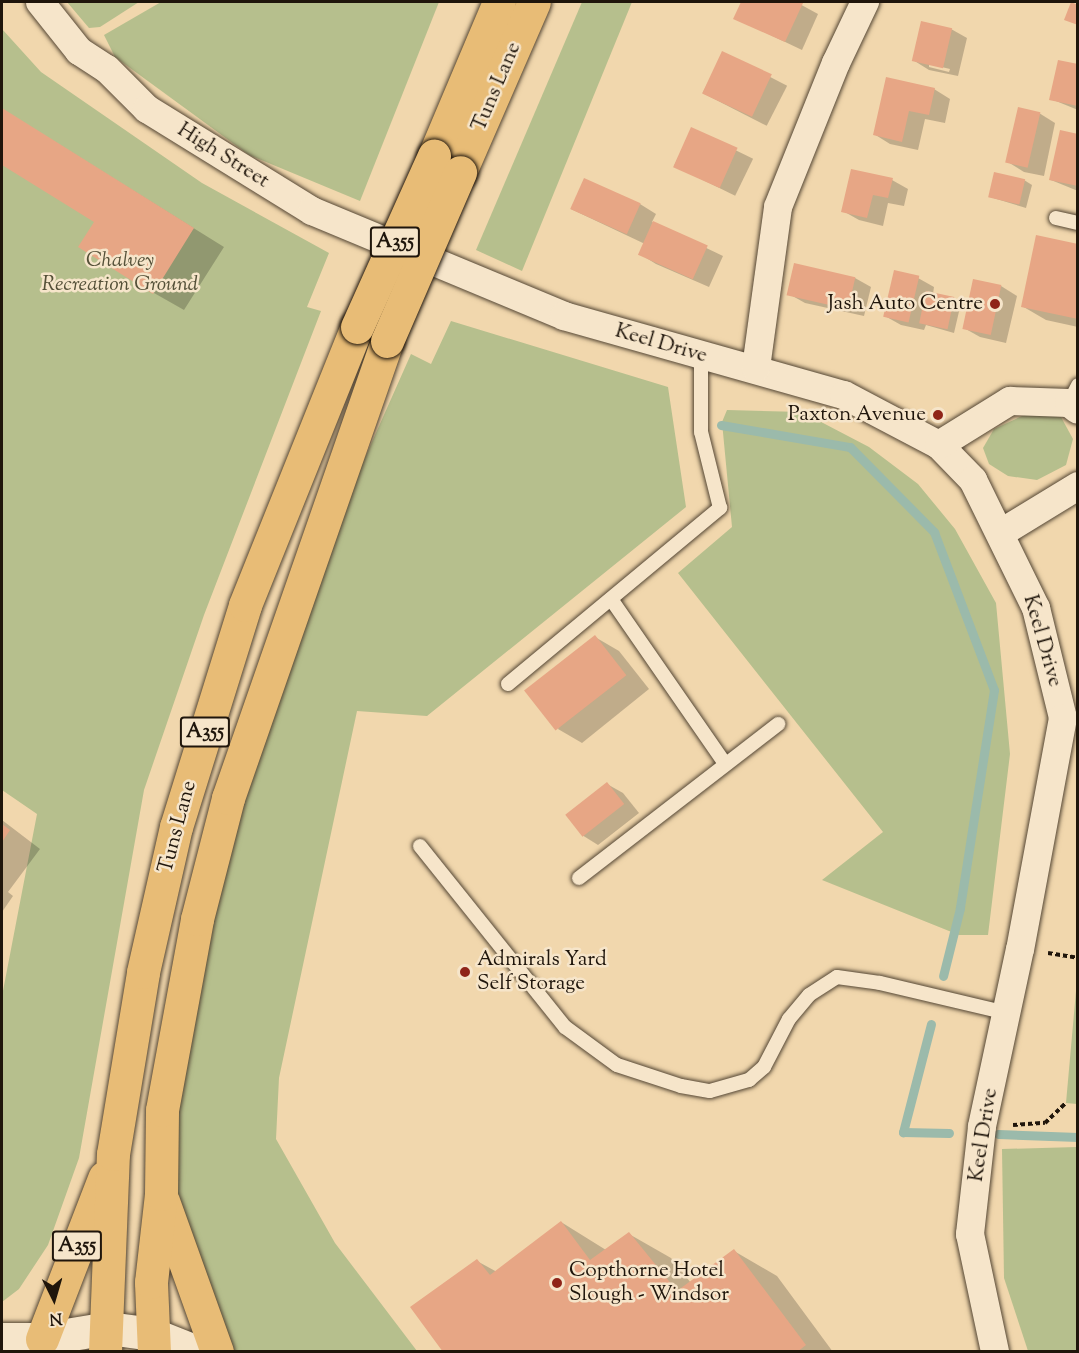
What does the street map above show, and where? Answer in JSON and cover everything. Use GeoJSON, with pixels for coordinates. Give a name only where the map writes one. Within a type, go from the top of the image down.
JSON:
{"type":"FeatureCollection","features":[{"type":"Feature","properties":{"kind":"main road","name":"Tuns Lane"},"geometry":{"type":"LineString","coordinates":[[153,1343],[151,1282],[161,1194],[162,1110],[170,1052],[197,920],[223,820],[447,164],[499,2]]}},
{"type":"Feature","properties":{"kind":"main road","name":"Tuns Lane"},"geometry":{"type":"LineString","coordinates":[[106,1340],[113,1154],[143,972],[176,827],[245,605],[357,327],[534,2]]}},
{"type":"Feature","properties":{"kind":"main road","name":"A355"},"geometry":{"type":"LineString","coordinates":[[40,1345],[113,1154]]}},
{"type":"Feature","properties":{"kind":"main road","name":"A355"},"geometry":{"type":"LineString","coordinates":[[161,1194],[217,1352]]}},
{"type":"Feature","properties":{"kind":"street","name":"High Street"},"geometry":{"type":"LineString","coordinates":[[40,2],[79,51],[107,69],[147,109],[312,211],[437,266]]}},
{"type":"Feature","properties":{"kind":"street"},"geometry":{"type":"LineString","coordinates":[[756,368],[778,207],[836,63],[865,2]]}},
{"type":"Feature","properties":{"kind":"street","name":"Keel Drive"},"geometry":{"type":"LineString","coordinates":[[437,266],[564,316],[701,356],[756,368],[844,395],[939,446],[973,480],[1001,533],[1036,608],[1063,718],[1007,1013],[982,1127],[970,1233],[994,1352]]}},
{"type":"Feature","properties":{"kind":"street"},"geometry":{"type":"LineString","coordinates":[[939,446],[1010,401],[1075,399]]}},
{"type":"Feature","properties":{"kind":"street"},"geometry":{"type":"LineString","coordinates":[[1001,533],[1077,486]]}},
{"type":"Feature","properties":{"kind":"street"},"geometry":{"type":"LineString","coordinates":[[2,1339],[40,1345],[106,1340],[153,1343],[197,1352]]}},
{"type":"Feature","properties":{"kind":"lane"},"geometry":{"type":"LineString","coordinates":[[1056,218],[1077,223]]}},
{"type":"Feature","properties":{"kind":"lane"},"geometry":{"type":"LineString","coordinates":[[508,684],[720,508],[701,432],[701,356]]}},
{"type":"Feature","properties":{"kind":"lane"},"geometry":{"type":"LineString","coordinates":[[611,599],[724,762]]}},
{"type":"Feature","properties":{"kind":"lane"},"geometry":{"type":"LineString","coordinates":[[579,878],[724,762],[778,724]]}},
{"type":"Feature","properties":{"kind":"lane"},"geometry":{"type":"LineString","coordinates":[[420,846],[565,1027],[617,1065],[681,1086],[710,1091],[749,1080],[764,1067],[789,1019],[809,995],[837,977],[880,983],[1007,1013]]}},
{"type":"Feature","properties":{"kind":"path"},"geometry":{"type":"LineString","coordinates":[[982,1127],[1045,1123],[1066,1103]]}},
{"type":"Feature","properties":{"kind":"green space"},"geometry":{"type":"Polygon","coordinates":[[[67,2],[139,2],[100,27],[89,28],[67,2]]]}},
{"type":"Feature","properties":{"kind":"green space"},"geometry":{"type":"Polygon","coordinates":[[[161,2],[439,2],[360,201],[249,155],[115,57],[104,35],[161,2]]]}},
{"type":"Feature","properties":{"kind":"green space"},"geometry":{"type":"Polygon","coordinates":[[[582,2],[632,2],[522,271],[476,250],[582,2]]]}},
{"type":"Feature","properties":{"kind":"green space","name":"Chalvey Recreation Ground"},"geometry":{"type":"Polygon","coordinates":[[[2,29],[41,72],[202,183],[329,253],[307,307],[321,311],[204,615],[144,790],[79,1158],[48,1245],[19,1289],[2,1302],[2,996],[37,814],[2,790],[2,29]]]}},
{"type":"Feature","properties":{"kind":"green space"},"geometry":{"type":"Polygon","coordinates":[[[451,321],[668,387],[686,507],[427,716],[357,711],[279,1078],[276,1139],[335,1243],[417,1351],[226,1351],[179,1221],[167,1123],[236,803],[332,532],[411,354],[431,364],[451,321]]]}},
{"type":"Feature","properties":{"kind":"green space"},"geometry":{"type":"Polygon","coordinates":[[[727,410],[802,412],[869,447],[918,484],[955,529],[996,603],[1010,754],[988,935],[959,935],[822,880],[883,832],[678,573],[732,527],[722,422],[727,410]]]}},
{"type":"Feature","properties":{"kind":"green space"},"geometry":{"type":"Polygon","coordinates":[[[1033,411],[1061,417],[1073,439],[1066,465],[1037,480],[1008,476],[989,464],[983,448],[994,429],[1033,411]]]}},
{"type":"Feature","properties":{"kind":"green space"},"geometry":{"type":"Polygon","coordinates":[[[1077,980],[1077,1104],[1066,1103],[1077,980]]]}},
{"type":"Feature","properties":{"kind":"green space"},"geometry":{"type":"Polygon","coordinates":[[[1077,1147],[1077,1351],[1028,1351],[1004,1278],[1002,1149],[1077,1147]]]}},
{"type":"Feature","properties":{"kind":"building"},"geometry":{"type":"Polygon","coordinates":[[[741,2],[803,3],[785,42],[733,19],[741,2]]]}},
{"type":"Feature","properties":{"kind":"building"},"geometry":{"type":"Polygon","coordinates":[[[1071,2],[1078,5],[1078,25],[1064,20],[1071,2]]]}},
{"type":"Feature","properties":{"kind":"building"},"geometry":{"type":"Polygon","coordinates":[[[921,21],[952,28],[943,68],[912,61],[921,21]]]}},
{"type":"Feature","properties":{"kind":"building"},"geometry":{"type":"Polygon","coordinates":[[[722,51],[772,74],[752,117],[702,94],[722,51]]]}},
{"type":"Feature","properties":{"kind":"building"},"geometry":{"type":"Polygon","coordinates":[[[1058,60],[1078,64],[1078,106],[1049,100],[1058,60]]]}},
{"type":"Feature","properties":{"kind":"building"},"geometry":{"type":"Polygon","coordinates":[[[886,77],[935,88],[929,115],[909,111],[902,142],[873,135],[886,77]]]}},
{"type":"Feature","properties":{"kind":"building"},"geometry":{"type":"Polygon","coordinates":[[[1018,107],[1040,112],[1028,168],[1005,163],[1018,107]]]}},
{"type":"Feature","properties":{"kind":"building"},"geometry":{"type":"Polygon","coordinates":[[[2,108],[194,228],[153,294],[78,247],[94,222],[2,165],[2,108]]]}},
{"type":"Feature","properties":{"kind":"building"},"geometry":{"type":"Polygon","coordinates":[[[691,127],[738,148],[720,188],[673,167],[691,127]]]}},
{"type":"Feature","properties":{"kind":"building"},"geometry":{"type":"Polygon","coordinates":[[[1060,130],[1078,134],[1078,186],[1049,180],[1060,130]]]}},
{"type":"Feature","properties":{"kind":"building"},"geometry":{"type":"Polygon","coordinates":[[[851,169],[893,178],[888,198],[873,195],[867,218],[841,212],[851,169]]]}},
{"type":"Feature","properties":{"kind":"building"},"geometry":{"type":"Polygon","coordinates":[[[994,172],[1025,179],[1019,205],[988,197],[994,172]]]}},
{"type":"Feature","properties":{"kind":"building"},"geometry":{"type":"Polygon","coordinates":[[[584,178],[641,203],[627,234],[570,209],[584,178]]]}},
{"type":"Feature","properties":{"kind":"building"},"geometry":{"type":"Polygon","coordinates":[[[653,221],[708,245],[693,279],[638,255],[653,221]]]}},
{"type":"Feature","properties":{"kind":"building"},"geometry":{"type":"Polygon","coordinates":[[[1036,235],[1078,244],[1078,319],[1021,307],[1036,235]]]}},
{"type":"Feature","properties":{"kind":"building"},"geometry":{"type":"Polygon","coordinates":[[[794,263],[855,277],[848,309],[787,295],[794,263]]]}},
{"type":"Feature","properties":{"kind":"building"},"geometry":{"type":"Polygon","coordinates":[[[894,270],[919,276],[909,323],[883,317],[894,270]]]}},
{"type":"Feature","properties":{"kind":"building"},"geometry":{"type":"Polygon","coordinates":[[[973,279],[1001,285],[991,335],[962,329],[973,279]]]}},
{"type":"Feature","properties":{"kind":"building"},"geometry":{"type":"Polygon","coordinates":[[[926,291],[954,297],[948,329],[919,323],[926,291]]]}},
{"type":"Feature","properties":{"kind":"building"},"geometry":{"type":"Polygon","coordinates":[[[595,635],[626,675],[555,731],[524,690],[595,635]]]}},
{"type":"Feature","properties":{"kind":"building"},"geometry":{"type":"Polygon","coordinates":[[[607,782],[624,804],[582,837],[565,815],[607,782]]]}},
{"type":"Feature","properties":{"kind":"building"},"geometry":{"type":"Polygon","coordinates":[[[2,824],[10,830],[2,842],[2,824]]]}},
{"type":"Feature","properties":{"kind":"building","name":"Copthorne Hotel Slough - Windsor"},"geometry":{"type":"Polygon","coordinates":[[[561,1221],[590,1260],[629,1232],[677,1291],[734,1249],[806,1345],[797,1352],[443,1352],[410,1307],[477,1259],[490,1275],[561,1221]]]}},
{"type":"Feature","properties":{"kind":"waterway"},"geometry":{"type":"LineString","coordinates":[[721,425],[850,447],[934,532],[994,690],[960,908],[943,976]]}},
{"type":"Feature","properties":{"kind":"waterway"},"geometry":{"type":"LineString","coordinates":[[931,1024],[903,1132],[949,1133]]}},
{"type":"Feature","properties":{"kind":"waterway"},"geometry":{"type":"LineString","coordinates":[[998,1134],[1078,1137]]}},
{"type":"Feature","properties":{"kind":"place","name":"Jash Auto Centre"},"geometry":{"type":"Point","coordinates":[995,304]}},
{"type":"Feature","properties":{"kind":"place","name":"Paxton Avenue"},"geometry":{"type":"Point","coordinates":[938,415]}},
{"type":"Feature","properties":{"kind":"place","name":"Admirals Yard Self Storage"},"geometry":{"type":"Point","coordinates":[465,972]}},
{"type":"Feature","properties":{"kind":"place","name":"Copthorne Hotel Slough - Windsor"},"geometry":{"type":"Point","coordinates":[557,1283]}}]}
